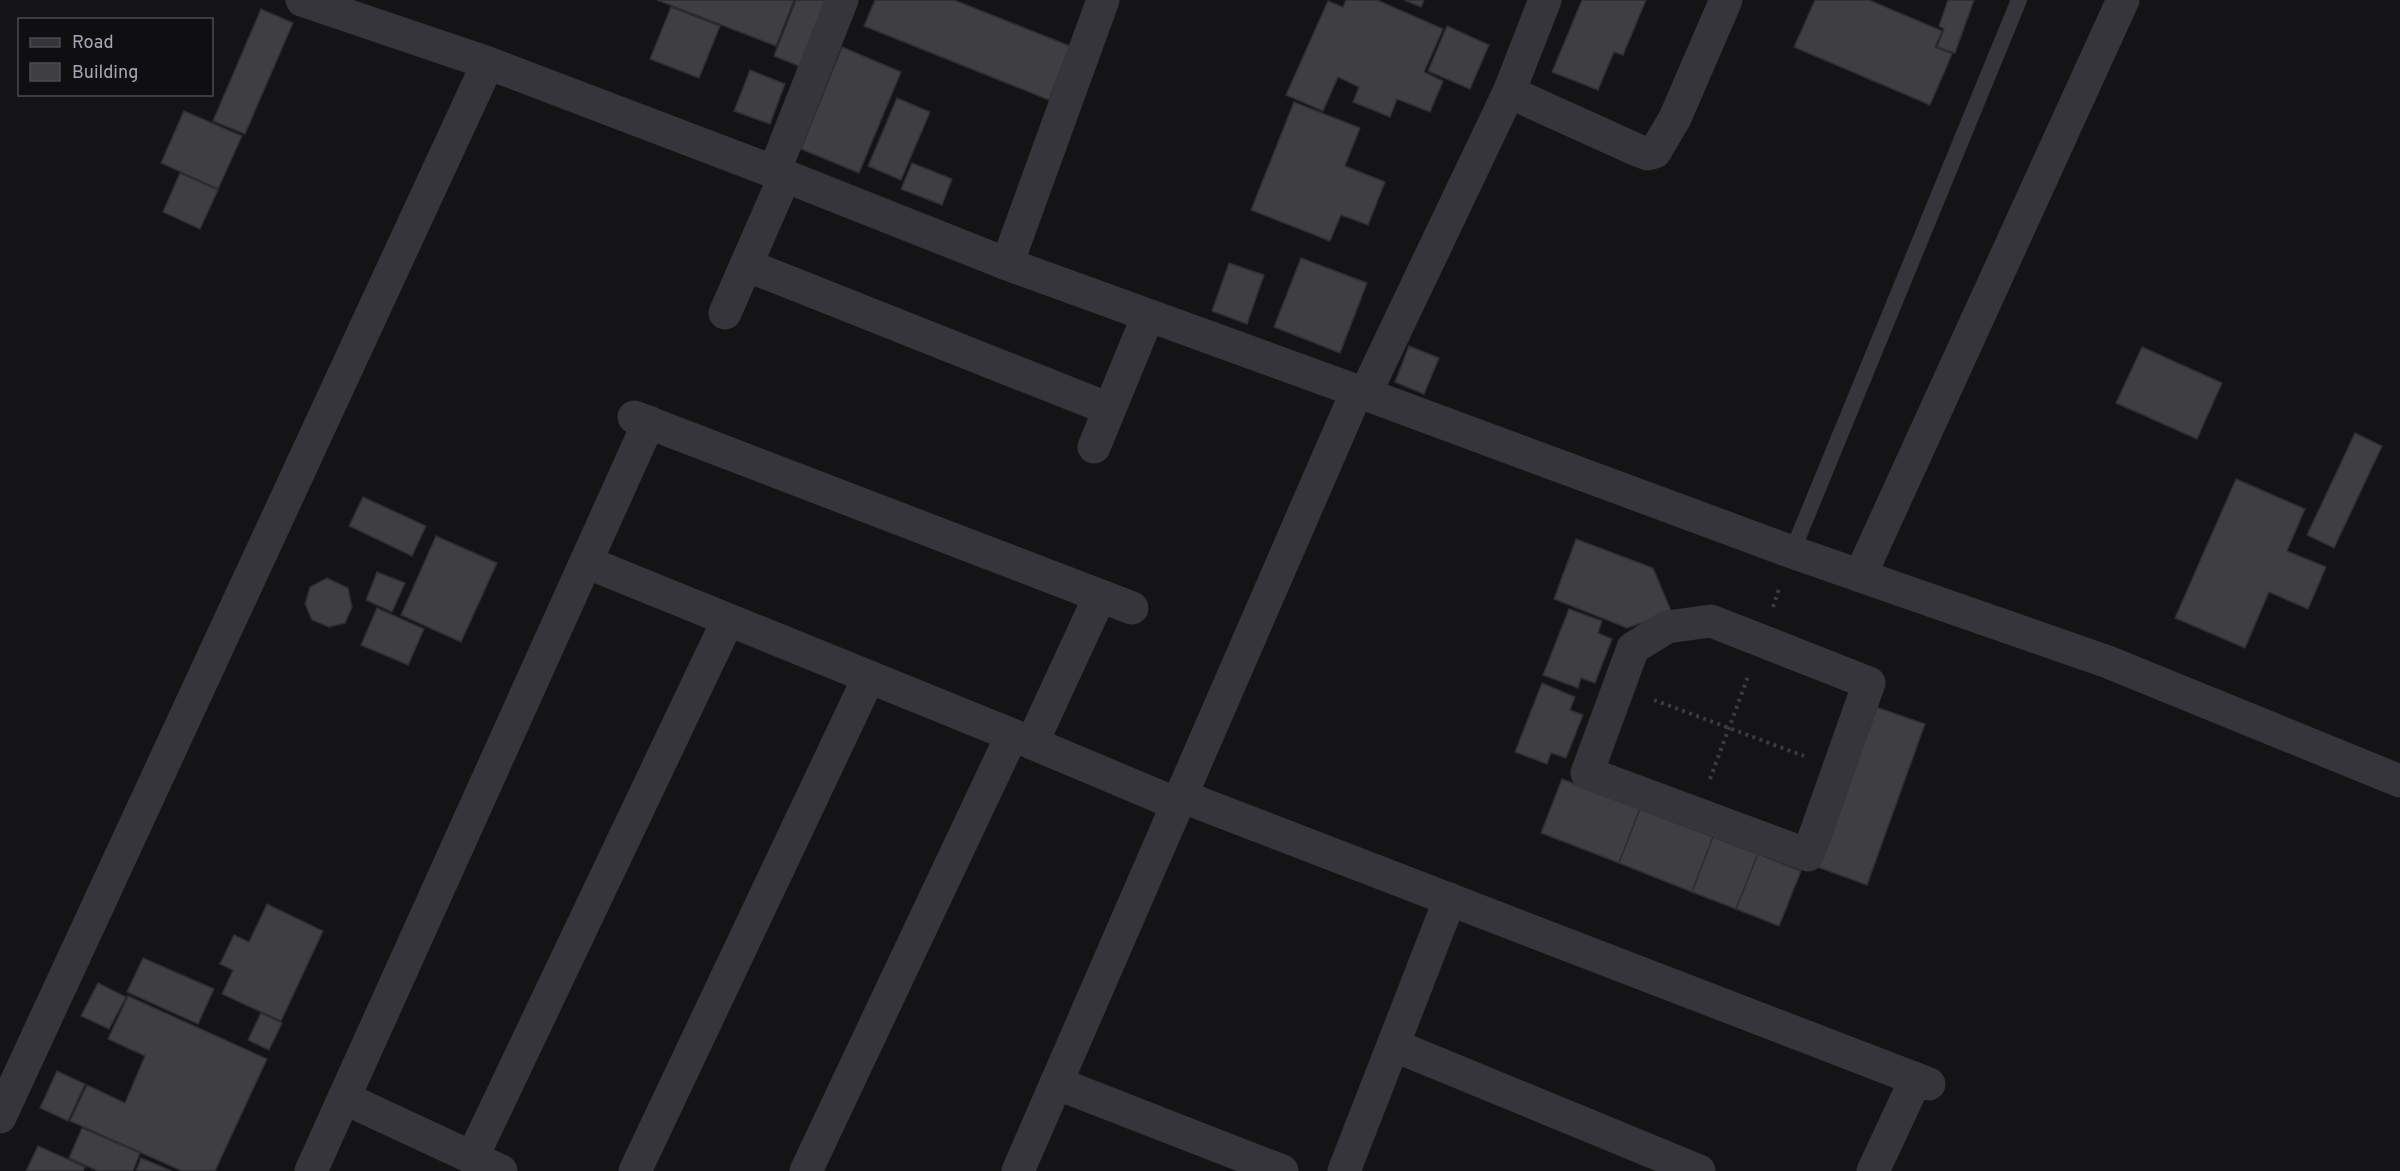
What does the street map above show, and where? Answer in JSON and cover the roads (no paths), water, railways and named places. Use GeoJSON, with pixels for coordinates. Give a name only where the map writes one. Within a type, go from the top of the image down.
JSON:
{"type":"FeatureCollection","features":[{"type":"Feature","properties":{"kind":"street"},"geometry":{"type":"LineString","coordinates":[[302,0],[488,63],[1007,264],[1148,316],[1361,392],[1792,552],[2108,662],[2400,781]]}},
{"type":"Feature","properties":{"kind":"street"},"geometry":{"type":"LineString","coordinates":[[725,314],[746,265],[842,0]]}},
{"type":"Feature","properties":{"kind":"street"},"geometry":{"type":"LineString","coordinates":[[1007,264],[1103,0]]}},
{"type":"Feature","properties":{"kind":"street"},"geometry":{"type":"LineString","coordinates":[[1018,1171],[1179,800],[1361,392],[1509,92],[1545,0]]}},
{"type":"Feature","properties":{"kind":"street"},"geometry":{"type":"LineString","coordinates":[[1509,92],[1637,150],[1648,154],[1654,152],[1675,118],[1726,0]]}},
{"type":"Feature","properties":{"kind":"street"},"geometry":{"type":"LineString","coordinates":[[1860,576],[2123,0]]}},
{"type":"Feature","properties":{"kind":"street"},"geometry":{"type":"LineString","coordinates":[[0,1117],[488,63]]}},
{"type":"Feature","properties":{"kind":"street"},"geometry":{"type":"LineString","coordinates":[[746,265],[1109,408]]}},
{"type":"Feature","properties":{"kind":"street"},"geometry":{"type":"LineString","coordinates":[[1094,447],[1148,316]]}},
{"type":"Feature","properties":{"kind":"street"},"geometry":{"type":"LineString","coordinates":[[311,1171],[586,562],[641,420],[1132,608]]}},
{"type":"Feature","properties":{"kind":"street"},"geometry":{"type":"LineString","coordinates":[[586,562],[1022,739],[1179,800],[1450,899],[1923,1081],[1873,1171]]}},
{"type":"Feature","properties":{"kind":"street"},"geometry":{"type":"LineString","coordinates":[[806,1171],[1022,739],[1100,596]]}},
{"type":"Feature","properties":{"kind":"street"},"geometry":{"type":"LineString","coordinates":[[344,1098],[487,1164],[728,620]]}},
{"type":"Feature","properties":{"kind":"street"},"geometry":{"type":"LineString","coordinates":[[1711,621],[1869,683],[1808,855],[1697,814],[1587,773],[1633,648],[1667,627],[1711,621]]}},
{"type":"Feature","properties":{"kind":"street"},"geometry":{"type":"LineString","coordinates":[[635,1171],[869,677]]}},
{"type":"Feature","properties":{"kind":"street"},"geometry":{"type":"LineString","coordinates":[[1344,1171],[1450,899]]}},
{"type":"Feature","properties":{"kind":"street"},"geometry":{"type":"LineString","coordinates":[[1393,1045],[1699,1171]]}},
{"type":"Feature","properties":{"kind":"street"},"geometry":{"type":"LineString","coordinates":[[1056,1083],[1282,1171]]}},
{"type":"Feature","properties":{"kind":"lane"},"geometry":{"type":"LineString","coordinates":[[1792,552],[2019,0]]}}]}
